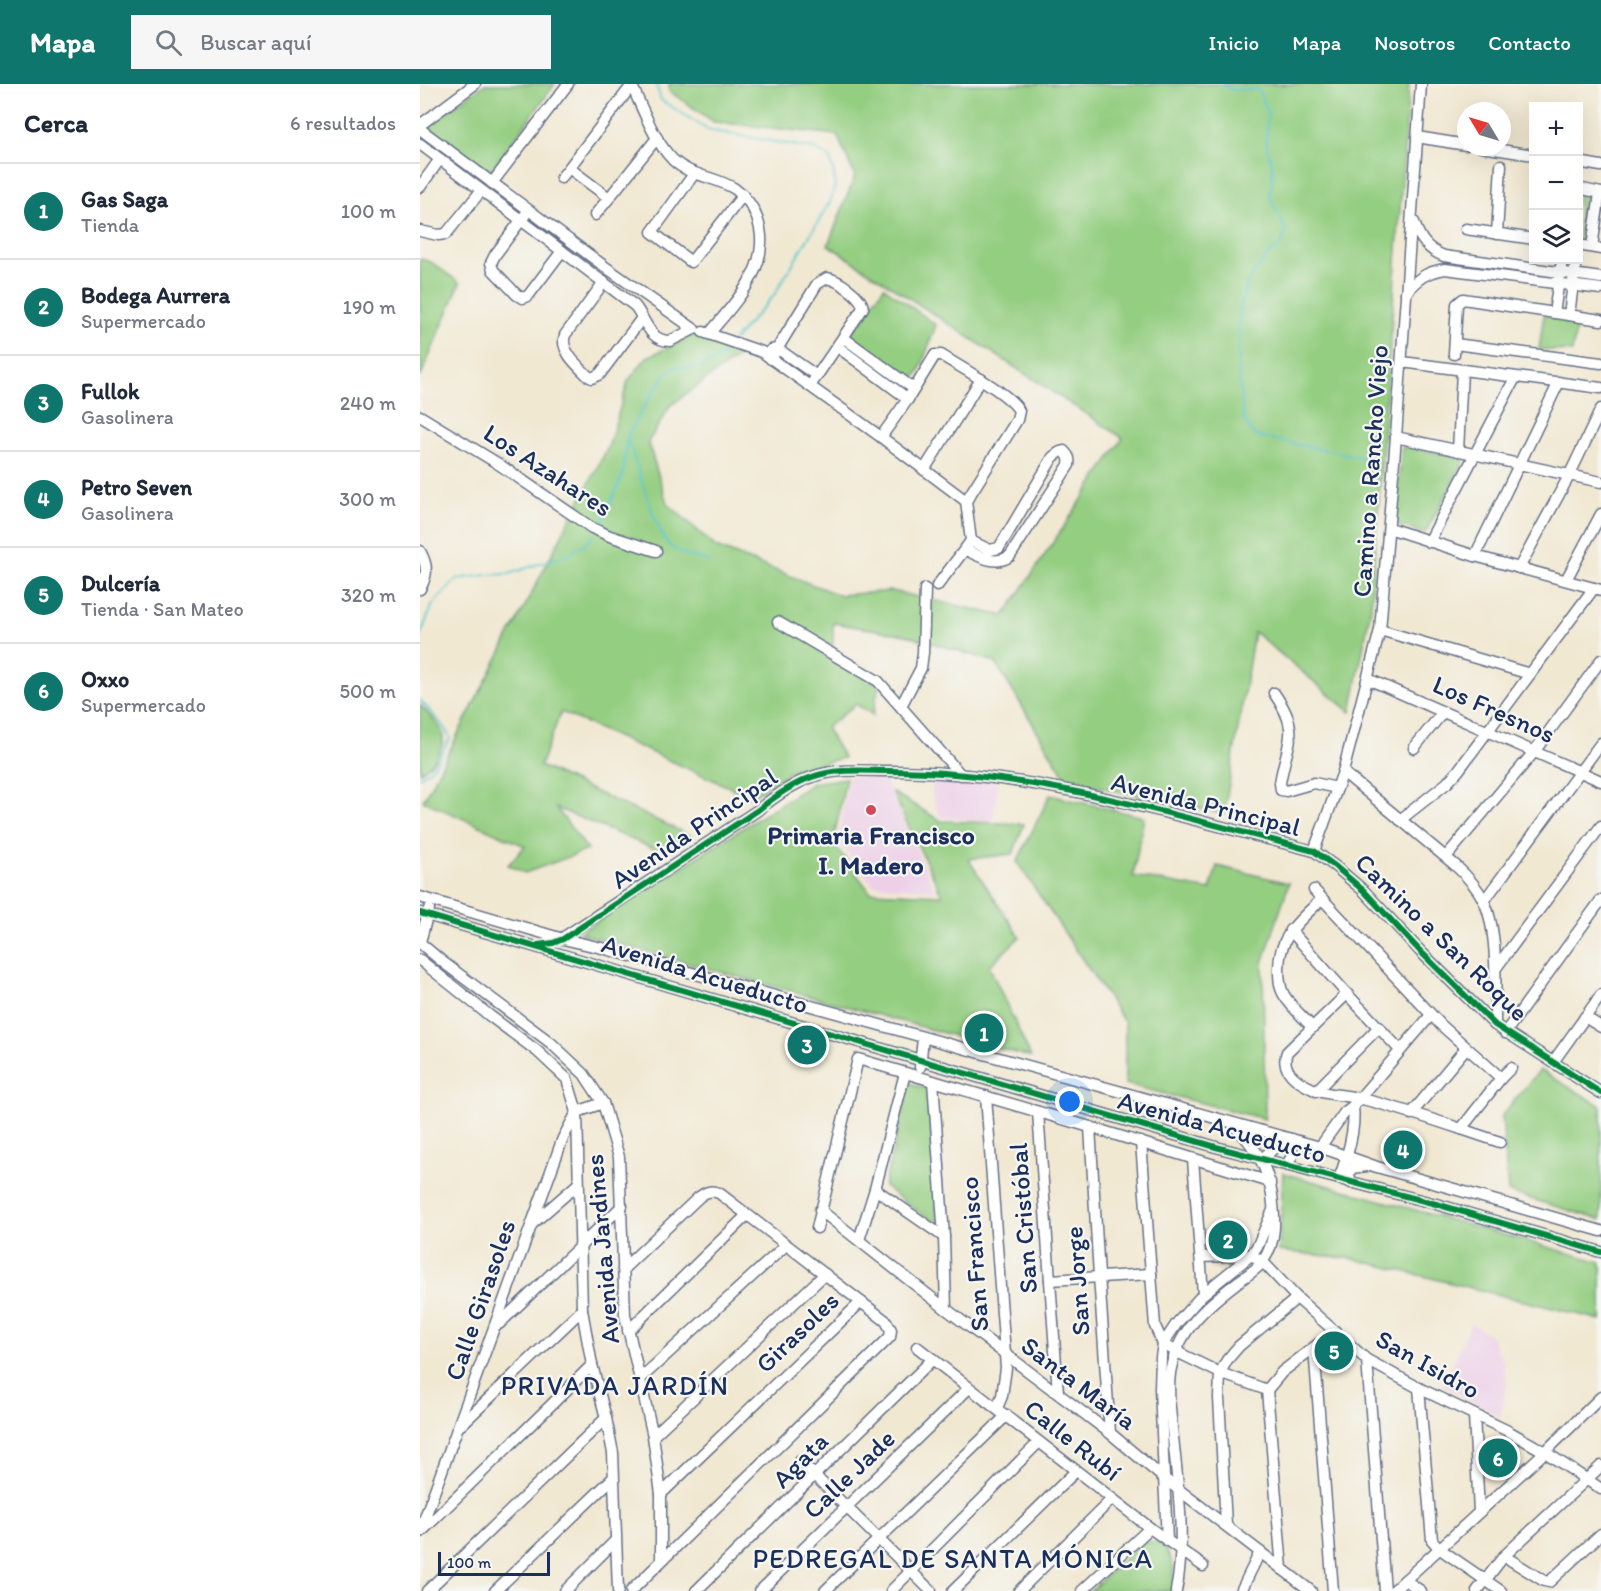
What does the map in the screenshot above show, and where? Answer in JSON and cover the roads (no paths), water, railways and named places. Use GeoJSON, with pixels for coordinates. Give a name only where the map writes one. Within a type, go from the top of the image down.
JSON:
{"type":"FeatureCollection","features":[{"type":"Feature","properties":{"kind":"street"},"geometry":{"type":"LineString","coordinates":[[475,84],[420,127],[492,183],[694,329],[757,351],[771,359],[966,501]]}},
{"type":"Feature","properties":{"kind":"street"},"geometry":{"type":"LineString","coordinates":[[492,183],[568,84]]}},
{"type":"Feature","properties":{"kind":"street","name":"Camino a Rancho Viejo"},"geometry":{"type":"LineString","coordinates":[[1314,851],[1343,772],[1380,630],[1402,362],[1421,84]]}},
{"type":"Feature","properties":{"kind":"street"},"geometry":{"type":"LineString","coordinates":[[561,178],[632,85],[657,138],[675,162],[694,174],[729,186],[743,195],[755,212],[759,224],[761,252],[756,269],[744,291],[709,334]]}},
{"type":"Feature","properties":{"kind":"street"},"geometry":{"type":"LineString","coordinates":[[1417,137],[1457,144]]}},
{"type":"Feature","properties":{"kind":"street"},"geometry":{"type":"LineString","coordinates":[[596,215],[657,138]]}},
{"type":"Feature","properties":{"kind":"street"},"geometry":{"type":"LineString","coordinates":[[420,144],[635,306],[651,333],[666,341],[675,340],[694,329]]}},
{"type":"Feature","properties":{"kind":"street"},"geometry":{"type":"LineString","coordinates":[[1511,152],[1529,154]]}},
{"type":"Feature","properties":{"kind":"street"},"geometry":{"type":"LineString","coordinates":[[420,187],[440,159]]}},
{"type":"Feature","properties":{"kind":"street"},"geometry":{"type":"LineString","coordinates":[[1583,163],[1601,166]]}},
{"type":"Feature","properties":{"kind":"street"},"geometry":{"type":"LineString","coordinates":[[1497,234],[1501,165]]}},
{"type":"Feature","properties":{"kind":"street"},"geometry":{"type":"LineString","coordinates":[[569,168],[609,198]]}},
{"type":"Feature","properties":{"kind":"street"},"geometry":{"type":"LineString","coordinates":[[694,174],[649,235],[688,266],[743,195]]}},
{"type":"Feature","properties":{"kind":"street"},"geometry":{"type":"LineString","coordinates":[[1583,189],[1600,193],[1596,248]]}},
{"type":"Feature","properties":{"kind":"street"},"geometry":{"type":"LineString","coordinates":[[420,231],[438,235],[446,234],[481,191]]}},
{"type":"Feature","properties":{"kind":"street"},"geometry":{"type":"LineString","coordinates":[[529,210],[495,255],[491,263],[493,270],[517,295],[523,298],[528,296],[562,251]]}},
{"type":"Feature","properties":{"kind":"street"},"geometry":{"type":"LineString","coordinates":[[1412,216],[1417,232],[1427,247],[1444,256],[1573,279],[1601,278]]}},
{"type":"Feature","properties":{"kind":"street"},"geometry":{"type":"LineString","coordinates":[[1466,229],[1529,238]]}},
{"type":"Feature","properties":{"kind":"street"},"geometry":{"type":"LineString","coordinates":[[1462,271],[1463,258]]}},
{"type":"Feature","properties":{"kind":"street"},"geometry":{"type":"LineString","coordinates":[[1554,313],[1561,264]]}},
{"type":"Feature","properties":{"kind":"street"},"geometry":{"type":"LineString","coordinates":[[1569,315],[1575,264]]}},
{"type":"Feature","properties":{"kind":"street"},"geometry":{"type":"LineString","coordinates":[[1406,294],[1412,285],[1426,273],[1445,269],[1559,277]]}},
{"type":"Feature","properties":{"kind":"street"},"geometry":{"type":"LineString","coordinates":[[771,359],[817,284],[827,278],[834,280],[862,303],[861,311],[810,386]]}},
{"type":"Feature","properties":{"kind":"street"},"geometry":{"type":"LineString","coordinates":[[1573,279],[1601,289]]}},
{"type":"Feature","properties":{"kind":"street"},"geometry":{"type":"LineString","coordinates":[[604,282],[562,342],[564,349],[588,376],[592,378],[600,374],[642,318]]}},
{"type":"Feature","properties":{"kind":"street"},"geometry":{"type":"LineString","coordinates":[[1601,320],[1466,299],[1458,301],[1455,349],[1601,363]]}},
{"type":"Feature","properties":{"kind":"street"},"geometry":{"type":"LineString","coordinates":[[841,342],[911,394]]}},
{"type":"Feature","properties":{"kind":"street"},"geometry":{"type":"LineString","coordinates":[[757,351],[778,349],[817,376]]}},
{"type":"Feature","properties":{"kind":"street"},"geometry":{"type":"LineString","coordinates":[[881,437],[911,394],[932,356],[938,354],[981,379],[1014,403],[1019,411],[1013,427],[966,501],[969,546],[937,586]]}},
{"type":"Feature","properties":{"kind":"street"},"geometry":{"type":"LineString","coordinates":[[1402,362],[1601,388]]}},
{"type":"Feature","properties":{"kind":"street"},"geometry":{"type":"LineString","coordinates":[[1458,451],[1462,371]]}},
{"type":"Feature","properties":{"kind":"street"},"geometry":{"type":"LineString","coordinates":[[1429,542],[1515,378]]}},
{"type":"Feature","properties":{"kind":"street"},"geometry":{"type":"LineString","coordinates":[[924,470],[981,379]]}},
{"type":"Feature","properties":{"kind":"street"},"geometry":{"type":"LineString","coordinates":[[1475,556],[1559,382]]}},
{"type":"Feature","properties":{"kind":"street"},"geometry":{"type":"LineString","coordinates":[[1520,568],[1569,476],[1601,409]]}},
{"type":"Feature","properties":{"kind":"street","name":"Los Azahares"},"geometry":{"type":"LineString","coordinates":[[420,416],[497,463],[592,528],[656,551]]}},
{"type":"Feature","properties":{"kind":"street"},"geometry":{"type":"LineString","coordinates":[[1396,437],[1601,482]]}},
{"type":"Feature","properties":{"kind":"street"},"geometry":{"type":"LineString","coordinates":[[969,546],[990,555],[1005,560],[1014,553],[1069,465],[1070,459],[1064,451],[1053,457],[1004,543],[990,555]]}},
{"type":"Feature","properties":{"kind":"street"},"geometry":{"type":"LineString","coordinates":[[1566,580],[1601,514]]}},
{"type":"Feature","properties":{"kind":"street"},"geometry":{"type":"LineString","coordinates":[[1389,528],[1475,556],[1597,589],[1453,777],[1400,820]]}},
{"type":"Feature","properties":{"kind":"street"},"geometry":{"type":"LineString","coordinates":[[420,551],[427,567],[420,589]]}},
{"type":"Feature","properties":{"kind":"street"},"geometry":{"type":"LineString","coordinates":[[901,706],[921,668],[925,589]]}},
{"type":"Feature","properties":{"kind":"street"},"geometry":{"type":"LineString","coordinates":[[778,622],[878,681],[961,775]]}},
{"type":"Feature","properties":{"kind":"street"},"geometry":{"type":"LineString","coordinates":[[1380,630],[1530,674]]}},
{"type":"Feature","properties":{"kind":"street"},"geometry":{"type":"LineString","coordinates":[[1446,857],[1534,752],[1601,660]]}},
{"type":"Feature","properties":{"kind":"street","name":"Los Fresnos"},"geometry":{"type":"LineString","coordinates":[[1368,679],[1601,781]]}},
{"type":"Feature","properties":{"kind":"street"},"geometry":{"type":"LineString","coordinates":[[1274,693],[1285,709],[1291,728],[1280,783],[1281,790],[1287,792],[1314,783],[1337,788]]}},
{"type":"Feature","properties":{"kind":"street"},"geometry":{"type":"LineString","coordinates":[[1414,748],[1443,712]]}},
{"type":"Feature","properties":{"kind":"street"},"geometry":{"type":"LineString","coordinates":[[1484,901],[1601,743]]}},
{"type":"Feature","properties":{"kind":"street","name":"Avenida Principal"},"geometry":{"type":"LineString","coordinates":[[563,939],[796,783],[832,772],[928,771],[1065,789],[1314,851]]}},
{"type":"Feature","properties":{"kind":"street"},"geometry":{"type":"LineString","coordinates":[[1343,772],[1446,857],[1467,877],[1484,901],[1496,968],[1495,1025]]}},
{"type":"Feature","properties":{"kind":"street"},"geometry":{"type":"LineString","coordinates":[[1496,968],[1601,826]]}},
{"type":"Feature","properties":{"kind":"street","name":"Camino a San Roque"},"geometry":{"type":"LineString","coordinates":[[1314,851],[1364,891],[1420,951],[1495,1025],[1601,1092]]}},
{"type":"Feature","properties":{"kind":"street"},"geometry":{"type":"LineString","coordinates":[[1314,890],[1431,1015],[1501,1078]]}},
{"type":"Feature","properties":{"kind":"street","name":"Avenida Acueducto"},"geometry":{"type":"LineString","coordinates":[[420,897],[563,939],[1320,1147],[1377,1167],[1601,1231]]}},
{"type":"Feature","properties":{"kind":"street"},"geometry":{"type":"LineString","coordinates":[[1312,1027],[1284,995],[1279,983],[1279,963],[1282,947],[1290,930],[1322,899]]}},
{"type":"Feature","properties":{"kind":"street"},"geometry":{"type":"LineString","coordinates":[[420,943],[424,914],[432,900]]}},
{"type":"Feature","properties":{"kind":"street"},"geometry":{"type":"LineString","coordinates":[[1505,1033],[1601,900]]}},
{"type":"Feature","properties":{"kind":"street","name":"Avenida Acueducto"},"geometry":{"type":"LineString","coordinates":[[424,914],[1262,1159],[1477,1216],[1601,1252]]}},
{"type":"Feature","properties":{"kind":"street"},"geometry":{"type":"LineString","coordinates":[[1290,930],[1400,1050]]}},
{"type":"Feature","properties":{"kind":"street"},"geometry":{"type":"LineString","coordinates":[[529,945],[553,943],[563,939]]}},
{"type":"Feature","properties":{"kind":"street","name":"Avenida Jardines"},"geometry":{"type":"LineString","coordinates":[[420,943],[551,1043],[584,1074],[603,1103],[619,1157],[627,1331],[653,1436],[661,1494],[661,1561]]}},
{"type":"Feature","properties":{"kind":"street","name":"Avenida Jardines"},"geometry":{"type":"LineString","coordinates":[[420,960],[537,1051],[567,1079],[577,1112],[582,1310],[613,1454],[613,1478]]}},
{"type":"Feature","properties":{"kind":"street"},"geometry":{"type":"LineString","coordinates":[[1347,994],[1287,1052],[1284,1060],[1296,1079],[1316,1091],[1411,1114],[1500,1142]]}},
{"type":"Feature","properties":{"kind":"street"},"geometry":{"type":"LineString","coordinates":[[1553,1062],[1601,995]]}},
{"type":"Feature","properties":{"kind":"street"},"geometry":{"type":"LineString","coordinates":[[1320,1147],[1345,1112],[1431,1015]]}},
{"type":"Feature","properties":{"kind":"street"},"geometry":{"type":"LineString","coordinates":[[1585,1017],[1601,1027]]}},
{"type":"Feature","properties":{"kind":"street"},"geometry":{"type":"LineString","coordinates":[[1316,1091],[1379,1027]]}},
{"type":"Feature","properties":{"kind":"street"},"geometry":{"type":"LineString","coordinates":[[919,1077],[923,1038]]}},
{"type":"Feature","properties":{"kind":"street"},"geometry":{"type":"LineString","coordinates":[[1411,1114],[1466,1048]]}},
{"type":"Feature","properties":{"kind":"street"},"geometry":{"type":"LineString","coordinates":[[817,1228],[858,1059],[1270,1182]]}},
{"type":"Feature","properties":{"kind":"street"},"geometry":{"type":"LineString","coordinates":[[1461,1129],[1511,1068]]}},
{"type":"Feature","properties":{"kind":"street"},"geometry":{"type":"LineString","coordinates":[[860,1240],[905,1073]]}},
{"type":"Feature","properties":{"kind":"street"},"geometry":{"type":"LineString","coordinates":[[933,1081],[944,1238],[946,1310]]}},
{"type":"Feature","properties":{"kind":"street","name":"San Francisco"},"geometry":{"type":"LineString","coordinates":[[986,1096],[1004,1353],[1005,1383],[997,1408]]}},
{"type":"Feature","properties":{"kind":"street"},"geometry":{"type":"LineString","coordinates":[[1339,1179],[1347,1156],[1356,1102]]}},
{"type":"Feature","properties":{"kind":"street"},"geometry":{"type":"LineString","coordinates":[[577,1112],[603,1103]]}},
{"type":"Feature","properties":{"kind":"street","name":"Calle Girasoles"},"geometry":{"type":"LineString","coordinates":[[420,1532],[496,1326],[530,1226],[563,1138],[577,1112]]}},
{"type":"Feature","properties":{"kind":"street","name":"San Cristóbal"},"geometry":{"type":"LineString","coordinates":[[1038,1112],[1058,1393]]}},
{"type":"Feature","properties":{"kind":"street"},"geometry":{"type":"LineString","coordinates":[[1176,1591],[1181,1551],[1169,1384],[1176,1351],[1183,1334],[1207,1306],[1263,1262],[1276,1225],[1270,1182],[1262,1159],[1250,1142],[1231,1123]]}},
{"type":"Feature","properties":{"kind":"street","name":"San Jorge"},"geometry":{"type":"LineString","coordinates":[[1090,1127],[1110,1433]]}},
{"type":"Feature","properties":{"kind":"street"},"geometry":{"type":"LineString","coordinates":[[1262,1159],[1289,1139],[1292,1156],[1287,1165]]}},
{"type":"Feature","properties":{"kind":"street"},"geometry":{"type":"LineString","coordinates":[[1141,1142],[1155,1326],[1163,1344],[1220,1373],[1267,1390]]}},
{"type":"Feature","properties":{"kind":"street"},"geometry":{"type":"LineString","coordinates":[[1193,1159],[1203,1294]]}},
{"type":"Feature","properties":{"kind":"street"},"geometry":{"type":"LineString","coordinates":[[1351,1183],[1349,1171],[1353,1167],[1377,1167]]}},
{"type":"Feature","properties":{"kind":"street"},"geometry":{"type":"LineString","coordinates":[[530,1226],[578,1184]]}},
{"type":"Feature","properties":{"kind":"street"},"geometry":{"type":"LineString","coordinates":[[875,1189],[944,1238]]}},
{"type":"Feature","properties":{"kind":"street"},"geometry":{"type":"LineString","coordinates":[[623,1269],[704,1193],[709,1191],[719,1193],[861,1302],[891,1330],[890,1337],[631,1591]]}},
{"type":"Feature","properties":{"kind":"street"},"geometry":{"type":"LineString","coordinates":[[1477,1216],[1482,1196]]}},
{"type":"Feature","properties":{"kind":"street"},"geometry":{"type":"LineString","coordinates":[[496,1326],[622,1206]]}},
{"type":"Feature","properties":{"kind":"street","name":"Santa María"},"geometry":{"type":"LineString","coordinates":[[820,1210],[1311,1591]]}},
{"type":"Feature","properties":{"kind":"street"},"geometry":{"type":"LineString","coordinates":[[1167,1541],[1160,1371],[1163,1344],[1177,1323],[1203,1294],[1251,1256],[1274,1210]]}},
{"type":"Feature","properties":{"kind":"street"},"geometry":{"type":"LineString","coordinates":[[627,1331],[747,1215]]}},
{"type":"Feature","properties":{"kind":"street"},"geometry":{"type":"LineString","coordinates":[[640,1379],[786,1245]]}},
{"type":"Feature","properties":{"kind":"street"},"geometry":{"type":"LineString","coordinates":[[1201,1257],[1251,1256]]}},
{"type":"Feature","properties":{"kind":"street","name":"San Isidro"},"geometry":{"type":"LineString","coordinates":[[1251,1256],[1263,1262],[1297,1298],[1367,1360],[1545,1452],[1601,1489]]}},
{"type":"Feature","properties":{"kind":"street"},"geometry":{"type":"LineString","coordinates":[[653,1436],[825,1274]]}},
{"type":"Feature","properties":{"kind":"street"},"geometry":{"type":"LineString","coordinates":[[1050,1280],[1151,1274]]}},
{"type":"Feature","properties":{"kind":"street"},"geometry":{"type":"LineString","coordinates":[[1226,1525],[1219,1398],[1220,1373],[1239,1346],[1297,1298]]}},
{"type":"Feature","properties":{"kind":"street","name":"Girasoles"},"geometry":{"type":"LineString","coordinates":[[661,1494],[861,1302]]}},
{"type":"Feature","properties":{"kind":"street"},"geometry":{"type":"LineString","coordinates":[[459,1428],[582,1310]]}},
{"type":"Feature","properties":{"kind":"street"},"geometry":{"type":"LineString","coordinates":[[1282,1569],[1267,1390],[1282,1372],[1335,1331]]}},
{"type":"Feature","properties":{"kind":"street","name":"Calle Rubí"},"geometry":{"type":"LineString","coordinates":[[917,1347],[1112,1499],[1203,1566]]}},
{"type":"Feature","properties":{"kind":"street"},"geometry":{"type":"LineString","coordinates":[[1314,1348],[1334,1591]]}},
{"type":"Feature","properties":{"kind":"street","name":"Agata"},"geometry":{"type":"LineString","coordinates":[[696,1591],[933,1359]]}},
{"type":"Feature","properties":{"kind":"street"},"geometry":{"type":"LineString","coordinates":[[1367,1360],[1385,1591]]}},
{"type":"Feature","properties":{"kind":"street"},"geometry":{"type":"LineString","coordinates":[[420,1532],[592,1365]]}},
{"type":"Feature","properties":{"kind":"street","name":"Calle Jade"},"geometry":{"type":"LineString","coordinates":[[760,1591],[969,1388]]}},
{"type":"Feature","properties":{"kind":"street"},"geometry":{"type":"LineString","coordinates":[[1419,1388],[1431,1535],[1440,1549],[1501,1591]]}},
{"type":"Feature","properties":{"kind":"street"},"geometry":{"type":"LineString","coordinates":[[1393,1591],[1545,1452],[1601,1397]]}},
{"type":"Feature","properties":{"kind":"street"},"geometry":{"type":"LineString","coordinates":[[825,1591],[1006,1415]]}},
{"type":"Feature","properties":{"kind":"street"},"geometry":{"type":"LineString","coordinates":[[1474,1415],[1479,1512]]}},
{"type":"Feature","properties":{"kind":"street"},"geometry":{"type":"LineString","coordinates":[[427,1591],[606,1418]]}},
{"type":"Feature","properties":{"kind":"street"},"geometry":{"type":"LineString","coordinates":[[891,1591],[1039,1442]]}},
{"type":"Feature","properties":{"kind":"street"},"geometry":{"type":"LineString","coordinates":[[800,1461],[931,1591]]}},
{"type":"Feature","properties":{"kind":"street"},"geometry":{"type":"LineString","coordinates":[[1477,1591],[1504,1556],[1601,1466]]}},
{"type":"Feature","properties":{"kind":"street"},"geometry":{"type":"LineString","coordinates":[[953,1591],[1076,1471]]}},
{"type":"Feature","properties":{"kind":"street"},"geometry":{"type":"LineString","coordinates":[[613,1478],[618,1591]]}},
{"type":"Feature","properties":{"kind":"street"},"geometry":{"type":"LineString","coordinates":[[495,1591],[613,1478]]}},
{"type":"Feature","properties":{"kind":"street"},"geometry":{"type":"LineString","coordinates":[[1019,1591],[1112,1499]]}},
{"type":"Feature","properties":{"kind":"street"},"geometry":{"type":"LineString","coordinates":[[1082,1591],[1150,1528]]}},
{"type":"Feature","properties":{"kind":"street"},"geometry":{"type":"LineString","coordinates":[[1504,1556],[1544,1581],[1551,1581],[1601,1534]]}},
{"type":"Feature","properties":{"kind":"street"},"geometry":{"type":"LineString","coordinates":[[565,1591],[615,1541]]}},
{"type":"Feature","properties":{"kind":"street"},"geometry":{"type":"LineString","coordinates":[[1241,1591],[1260,1552]]}},
{"type":"Feature","properties":{"kind":"street"},"geometry":{"type":"LineString","coordinates":[[1405,1580],[1421,1591]]}},
{"type":"Feature","properties":{"kind":"waterway"},"geometry":{"type":"LineString","coordinates":[[656,84],[661,100],[708,130],[815,149],[829,157],[835,184],[830,202],[774,295],[734,340]]}},
{"type":"Feature","properties":{"kind":"waterway"},"geometry":{"type":"LineString","coordinates":[[1220,84],[1233,90],[1258,89],[1268,113],[1266,142],[1273,169],[1270,198],[1286,230],[1282,244],[1268,255],[1247,283],[1240,311],[1238,371],[1244,420],[1255,436],[1371,459]]}},
{"type":"Feature","properties":{"kind":"waterway"},"geometry":{"type":"LineString","coordinates":[[709,561],[678,552],[664,538],[652,512],[627,437],[669,372],[676,367],[705,366],[731,344]]}},
{"type":"Feature","properties":{"kind":"waterway"},"geometry":{"type":"LineString","coordinates":[[601,526],[623,474],[627,440]]}},
{"type":"Feature","properties":{"kind":"waterway"},"geometry":{"type":"LineString","coordinates":[[420,636],[433,604],[457,579],[509,574],[571,553],[594,535]]}},
{"type":"Feature","properties":{"kind":"waterway"},"geometry":{"type":"LineString","coordinates":[[420,700],[450,738],[434,766],[420,777]]}},
{"type":"Feature","properties":{"kind":"place","name":"Primaria Francisco I. Madero"},"geometry":{"type":"Point","coordinates":[871,810]}},
{"type":"Feature","properties":{"kind":"place","name":"Gas Saga"},"geometry":{"type":"Point","coordinates":[984,1033]}},
{"type":"Feature","properties":{"kind":"place","name":"Fullok"},"geometry":{"type":"Point","coordinates":[807,1045]}},
{"type":"Feature","properties":{"kind":"place","name":"Petro Seven"},"geometry":{"type":"Point","coordinates":[1403,1150]}},
{"type":"Feature","properties":{"kind":"place","name":"Bodega Aurrera"},"geometry":{"type":"Point","coordinates":[1228,1240]}},
{"type":"Feature","properties":{"kind":"place","name":"Dulcería"},"geometry":{"type":"Point","coordinates":[1334,1351]}},
{"type":"Feature","properties":{"kind":"place","name":"Oxxo"},"geometry":{"type":"Point","coordinates":[1498,1458]}},
{"type":"Feature","properties":{"kind":"district","name":"PRIVADA JARDÍN"},"geometry":{"type":"Point","coordinates":[615,1386]}},
{"type":"Feature","properties":{"kind":"district","name":"PEDREGAL DE SANTA MÓNICA"},"geometry":{"type":"Point","coordinates":[953,1559]}}]}
